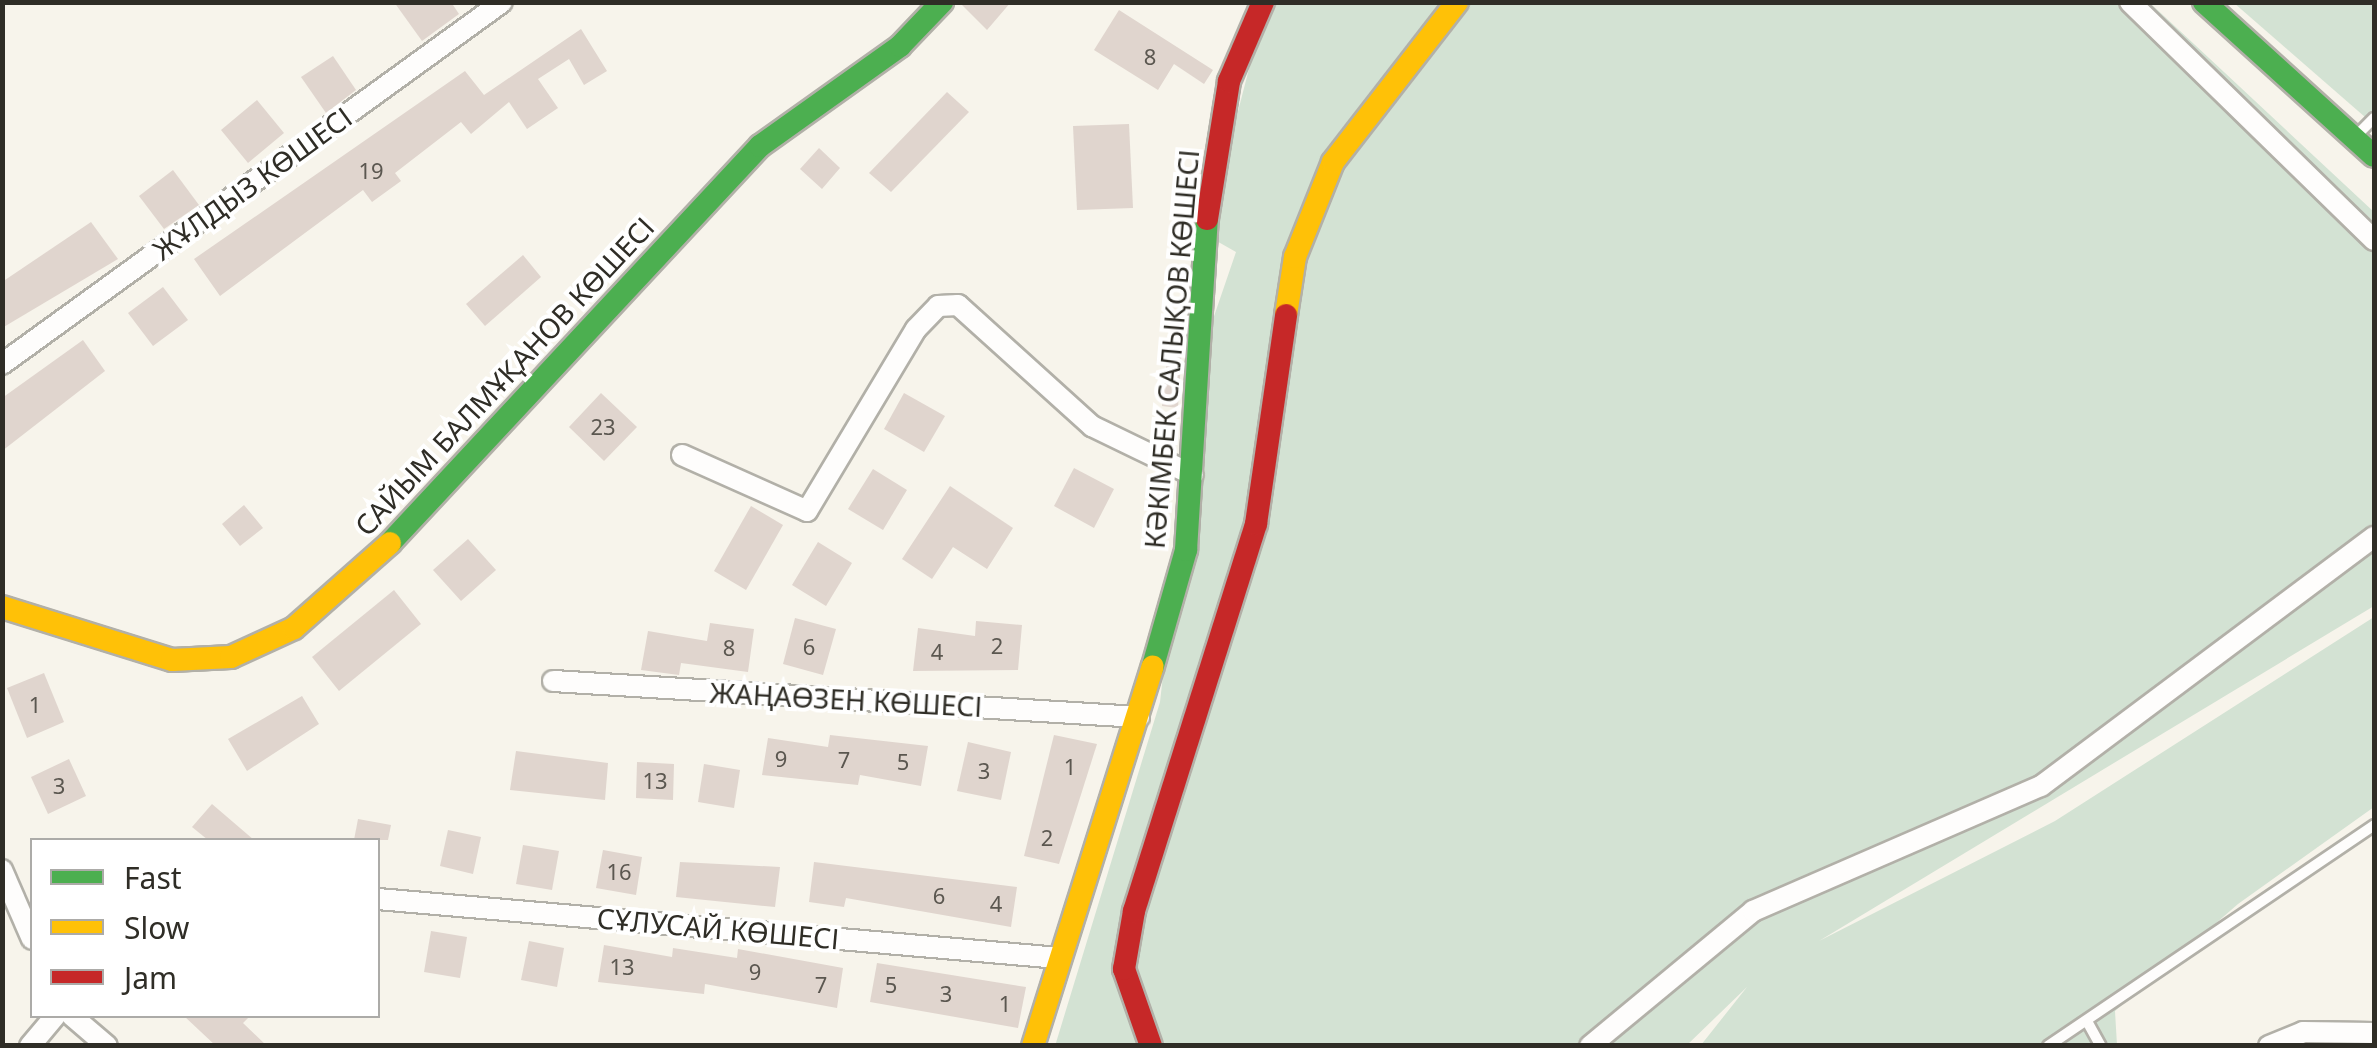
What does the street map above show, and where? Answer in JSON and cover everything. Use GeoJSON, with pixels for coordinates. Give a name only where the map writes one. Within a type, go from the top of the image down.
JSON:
{"type":"FeatureCollection","features":[{"type":"Feature","properties":{"kind":"street","name":"ЖҰЛДЫЗ КӨШЕСІ"},"geometry":{"type":"LineString","coordinates":[[2,364],[502,2]]}},
{"type":"Feature","properties":{"kind":"street","name":"САЙЫМ БАЛМҰҚАНОВ КӨШЕСІ"},"geometry":{"type":"LineString","coordinates":[[2,608],[172,660],[231,658],[294,628],[423,514],[760,146],[900,46],[942,2]]}},
{"type":"Feature","properties":{"kind":"street","name":"КӘКІМБЕК САЛЫҚОВ КӨШЕСІ"},"geometry":{"type":"LineString","coordinates":[[1033,1046],[1140,717],[1186,550],[1208,210],[1230,80],[1263,2]]}},
{"type":"Feature","properties":{"kind":"street"},"geometry":{"type":"LineString","coordinates":[[1151,1046],[1124,969],[1134,911],[1256,524],[1295,257],[1333,162],[1457,2]]}},
{"type":"Feature","properties":{"kind":"street"},"geometry":{"type":"LineString","coordinates":[[2130,2],[2374,240]]}},
{"type":"Feature","properties":{"kind":"street"},"geometry":{"type":"LineString","coordinates":[[2204,2],[2374,156]]}},
{"type":"Feature","properties":{"kind":"street"},"geometry":{"type":"LineString","coordinates":[[682,455],[806,511],[916,330],[938,306],[958,305],[1092,426],[1193,474]]}},
{"type":"Feature","properties":{"kind":"street"},"geometry":{"type":"LineString","coordinates":[[1590,1046],[1752,910],[2041,786],[2374,536]]}},
{"type":"Feature","properties":{"kind":"street","name":"ЖАҢАӨЗЕН КӨШЕСІ"},"geometry":{"type":"LineString","coordinates":[[553,681],[1140,717]]}},
{"type":"Feature","properties":{"kind":"street"},"geometry":{"type":"LineString","coordinates":[[2,870],[30,934]]}},
{"type":"Feature","properties":{"kind":"street","name":"СҰЛУСАЙ КӨШЕСІ"},"geometry":{"type":"LineString","coordinates":[[380,899],[1059,958]]}},
{"type":"Feature","properties":{"kind":"street"},"geometry":{"type":"LineString","coordinates":[[30,1046],[54,1018]]}},
{"type":"Feature","properties":{"kind":"street"},"geometry":{"type":"LineString","coordinates":[[74,1018],[107,1046]]}},
{"type":"Feature","properties":{"kind":"street"},"geometry":{"type":"LineString","coordinates":[[2269,1046],[2302,1032],[2374,1033]]}},
{"type":"Feature","properties":{"kind":"lane"},"geometry":{"type":"LineString","coordinates":[[2354,138],[2374,118]]}},
{"type":"Feature","properties":{"kind":"lane"},"geometry":{"type":"LineString","coordinates":[[2048,1046],[2088,1023],[2374,824]]}},
{"type":"Feature","properties":{"kind":"lane"},"geometry":{"type":"LineString","coordinates":[[2088,1023],[2101,1046]]}},
{"type":"Feature","properties":{"kind":"green space"},"geometry":{"type":"Polygon","coordinates":[[[1266,3],[2150,3],[2374,212],[2374,606],[1819,941],[2055,821],[2374,617],[2374,807],[2238,904],[2115,1011],[2117,1045],[1701,1045],[1747,987],[1687,1045],[1055,1046],[1160,702],[1198,363],[1236,252],[1206,235],[1266,3]]]}},
{"type":"Feature","properties":{"kind":"green space"},"geometry":{"type":"Polygon","coordinates":[[[2234,3],[2374,3],[2374,123],[2373,124],[2234,3]]]}},
{"type":"Feature","properties":{"kind":"building"},"geometry":{"type":"Polygon","coordinates":[[[394,2],[451,2],[459,14],[422,41],[394,2]]]}},
{"type":"Feature","properties":{"kind":"building"},"geometry":{"type":"Polygon","coordinates":[[[959,2],[1011,2],[987,30],[959,2]]]}},
{"type":"Feature","properties":{"kind":"building"},"geometry":{"type":"Polygon","coordinates":[[[1119,10],[1213,70],[1204,84],[1174,64],[1158,90],[1094,50],[1119,10]]]}},
{"type":"Feature","properties":{"kind":"building"},"geometry":{"type":"Polygon","coordinates":[[[581,29],[607,71],[584,85],[569,59],[538,79],[558,108],[527,129],[509,102],[471,134],[461,122],[395,173],[401,181],[372,202],[363,190],[220,296],[194,259],[465,71],[484,95],[581,29]]]}},
{"type":"Feature","properties":{"kind":"building"},"geometry":{"type":"Polygon","coordinates":[[[333,56],[356,90],[326,113],[301,77],[333,56]]]}},
{"type":"Feature","properties":{"kind":"building"},"geometry":{"type":"Polygon","coordinates":[[[947,92],[969,112],[891,192],[869,173],[947,92]]]}},
{"type":"Feature","properties":{"kind":"building"},"geometry":{"type":"Polygon","coordinates":[[[257,100],[284,133],[248,163],[221,130],[257,100]]]}},
{"type":"Feature","properties":{"kind":"building"},"geometry":{"type":"Polygon","coordinates":[[[1129,124],[1133,208],[1077,210],[1073,126],[1129,124]]]}},
{"type":"Feature","properties":{"kind":"building"},"geometry":{"type":"Polygon","coordinates":[[[819,148],[840,168],[822,189],[800,169],[819,148]]]}},
{"type":"Feature","properties":{"kind":"building"},"geometry":{"type":"Polygon","coordinates":[[[173,170],[199,205],[164,229],[139,196],[173,170]]]}},
{"type":"Feature","properties":{"kind":"building"},"geometry":{"type":"Polygon","coordinates":[[[91,222],[118,259],[2,328],[2,282],[91,222]]]}},
{"type":"Feature","properties":{"kind":"building"},"geometry":{"type":"Polygon","coordinates":[[[523,255],[541,277],[485,326],[466,304],[523,255]]]}},
{"type":"Feature","properties":{"kind":"building"},"geometry":{"type":"Polygon","coordinates":[[[163,287],[188,320],[153,346],[128,313],[163,287]]]}},
{"type":"Feature","properties":{"kind":"building"},"geometry":{"type":"Polygon","coordinates":[[[1170,329],[1183,330],[1178,408],[1162,406],[1170,329]]]}},
{"type":"Feature","properties":{"kind":"building"},"geometry":{"type":"Polygon","coordinates":[[[83,340],[105,371],[2,451],[2,398],[83,340]]]}},
{"type":"Feature","properties":{"kind":"building"},"geometry":{"type":"Polygon","coordinates":[[[601,393],[637,427],[604,461],[569,427],[601,393]]]}},
{"type":"Feature","properties":{"kind":"building"},"geometry":{"type":"Polygon","coordinates":[[[904,393],[945,416],[924,452],[884,429],[904,393]]]}},
{"type":"Feature","properties":{"kind":"building"},"geometry":{"type":"Polygon","coordinates":[[[1074,468],[1114,489],[1094,528],[1054,506],[1074,468]]]}},
{"type":"Feature","properties":{"kind":"building"},"geometry":{"type":"Polygon","coordinates":[[[873,469],[907,490],[883,530],[848,509],[873,469]]]}},
{"type":"Feature","properties":{"kind":"building"},"geometry":{"type":"Polygon","coordinates":[[[950,486],[1013,528],[987,569],[953,547],[932,579],[902,559],[950,486]]]}},
{"type":"Feature","properties":{"kind":"building"},"geometry":{"type":"Polygon","coordinates":[[[244,505],[263,528],[240,546],[222,524],[244,505]]]}},
{"type":"Feature","properties":{"kind":"building"},"geometry":{"type":"Polygon","coordinates":[[[751,506],[783,525],[746,590],[714,571],[751,506]]]}},
{"type":"Feature","properties":{"kind":"building"},"geometry":{"type":"Polygon","coordinates":[[[468,539],[496,570],[461,601],[433,570],[468,539]]]}},
{"type":"Feature","properties":{"kind":"building"},"geometry":{"type":"Polygon","coordinates":[[[818,542],[852,563],[826,606],[792,585],[818,542]]]}},
{"type":"Feature","properties":{"kind":"building"},"geometry":{"type":"Polygon","coordinates":[[[394,590],[421,624],[339,691],[312,657],[394,590]]]}},
{"type":"Feature","properties":{"kind":"building"},"geometry":{"type":"Polygon","coordinates":[[[795,618],[836,629],[823,675],[783,664],[795,618]]]}},
{"type":"Feature","properties":{"kind":"building"},"geometry":{"type":"Polygon","coordinates":[[[976,621],[1022,625],[1018,670],[913,671],[918,628],[975,636],[976,621]]]}},
{"type":"Feature","properties":{"kind":"building"},"geometry":{"type":"Polygon","coordinates":[[[710,623],[754,629],[748,672],[681,663],[679,675],[641,670],[648,631],[707,641],[710,623]]]}},
{"type":"Feature","properties":{"kind":"building"},"geometry":{"type":"Polygon","coordinates":[[[44,673],[64,722],[27,738],[7,688],[44,673]]]}},
{"type":"Feature","properties":{"kind":"building"},"geometry":{"type":"Polygon","coordinates":[[[302,696],[319,724],[247,771],[228,739],[302,696]]]}},
{"type":"Feature","properties":{"kind":"building"},"geometry":{"type":"Polygon","coordinates":[[[830,735],[928,746],[921,786],[860,775],[858,785],[762,775],[768,738],[828,747],[830,735]]]}},
{"type":"Feature","properties":{"kind":"building"},"geometry":{"type":"Polygon","coordinates":[[[1054,735],[1097,744],[1059,864],[1024,856],[1054,735]]]}},
{"type":"Feature","properties":{"kind":"building"},"geometry":{"type":"Polygon","coordinates":[[[968,742],[1011,752],[1001,800],[957,791],[968,742]]]}},
{"type":"Feature","properties":{"kind":"building"},"geometry":{"type":"Polygon","coordinates":[[[516,751],[608,763],[605,800],[510,790],[516,751]]]}},
{"type":"Feature","properties":{"kind":"building"},"geometry":{"type":"Polygon","coordinates":[[[69,759],[86,796],[48,814],[31,777],[69,759]]]}},
{"type":"Feature","properties":{"kind":"building"},"geometry":{"type":"Polygon","coordinates":[[[637,762],[674,764],[673,800],[636,798],[637,762]]]}},
{"type":"Feature","properties":{"kind":"building"},"geometry":{"type":"Polygon","coordinates":[[[704,764],[740,770],[734,808],[698,802],[704,764]]]}},
{"type":"Feature","properties":{"kind":"building"},"geometry":{"type":"Polygon","coordinates":[[[212,804],[252,838],[206,838],[192,827],[212,804]]]}},
{"type":"Feature","properties":{"kind":"building"},"geometry":{"type":"Polygon","coordinates":[[[358,819],[391,825],[388,840],[354,838],[358,819]]]}},
{"type":"Feature","properties":{"kind":"building"},"geometry":{"type":"Polygon","coordinates":[[[448,830],[481,837],[473,874],[440,866],[448,830]]]}},
{"type":"Feature","properties":{"kind":"building"},"geometry":{"type":"Polygon","coordinates":[[[523,845],[559,851],[552,890],[516,884],[523,845]]]}},
{"type":"Feature","properties":{"kind":"building"},"geometry":{"type":"Polygon","coordinates":[[[603,850],[642,857],[636,895],[596,888],[603,850]]]}},
{"type":"Feature","properties":{"kind":"building"},"geometry":{"type":"Polygon","coordinates":[[[680,862],[780,867],[775,907],[676,897],[680,862]]]}},
{"type":"Feature","properties":{"kind":"building"},"geometry":{"type":"Polygon","coordinates":[[[814,862],[1017,887],[1011,927],[846,898],[844,907],[809,902],[814,862]]]}},
{"type":"Feature","properties":{"kind":"building"},"geometry":{"type":"Polygon","coordinates":[[[431,931],[467,937],[460,978],[424,972],[431,931]]]}},
{"type":"Feature","properties":{"kind":"building"},"geometry":{"type":"Polygon","coordinates":[[[529,941],[564,948],[557,987],[521,980],[529,941]]]}},
{"type":"Feature","properties":{"kind":"building"},"geometry":{"type":"Polygon","coordinates":[[[604,945],[672,957],[673,948],[737,958],[738,949],[843,968],[837,1008],[705,984],[704,994],[598,982],[604,945]]]}},
{"type":"Feature","properties":{"kind":"building"},"geometry":{"type":"Polygon","coordinates":[[[877,963],[1026,987],[1018,1028],[870,1002],[877,963]]]}},
{"type":"Feature","properties":{"kind":"building"},"geometry":{"type":"Polygon","coordinates":[[[186,1018],[248,1018],[243,1023],[267,1046],[216,1046],[186,1018]]]}},
{"type":"Feature","properties":{"kind":"traffic: fast"},"geometry":{"type":"LineString","coordinates":[[390,543],[760,146],[900,46],[942,2]]}},
{"type":"Feature","properties":{"kind":"traffic: fast"},"geometry":{"type":"LineString","coordinates":[[2204,2],[2374,156]]}},
{"type":"Feature","properties":{"kind":"traffic: fast"},"geometry":{"type":"LineString","coordinates":[[1153,666],[1186,550],[1207,219]]}},
{"type":"Feature","properties":{"kind":"traffic: slow"},"geometry":{"type":"LineString","coordinates":[[1286,315],[1295,257],[1333,162],[1457,2]]}},
{"type":"Feature","properties":{"kind":"traffic: slow"},"geometry":{"type":"LineString","coordinates":[[2,607],[172,660],[231,657],[294,628],[390,543]]}},
{"type":"Feature","properties":{"kind":"traffic: slow"},"geometry":{"type":"LineString","coordinates":[[1033,1046],[1153,666]]}},
{"type":"Feature","properties":{"kind":"traffic: jam"},"geometry":{"type":"LineString","coordinates":[[1207,219],[1229,81],[1263,2]]}},
{"type":"Feature","properties":{"kind":"traffic: jam"},"geometry":{"type":"LineString","coordinates":[[1151,1046],[1124,969],[1134,911],[1256,524],[1286,315]]}}]}
